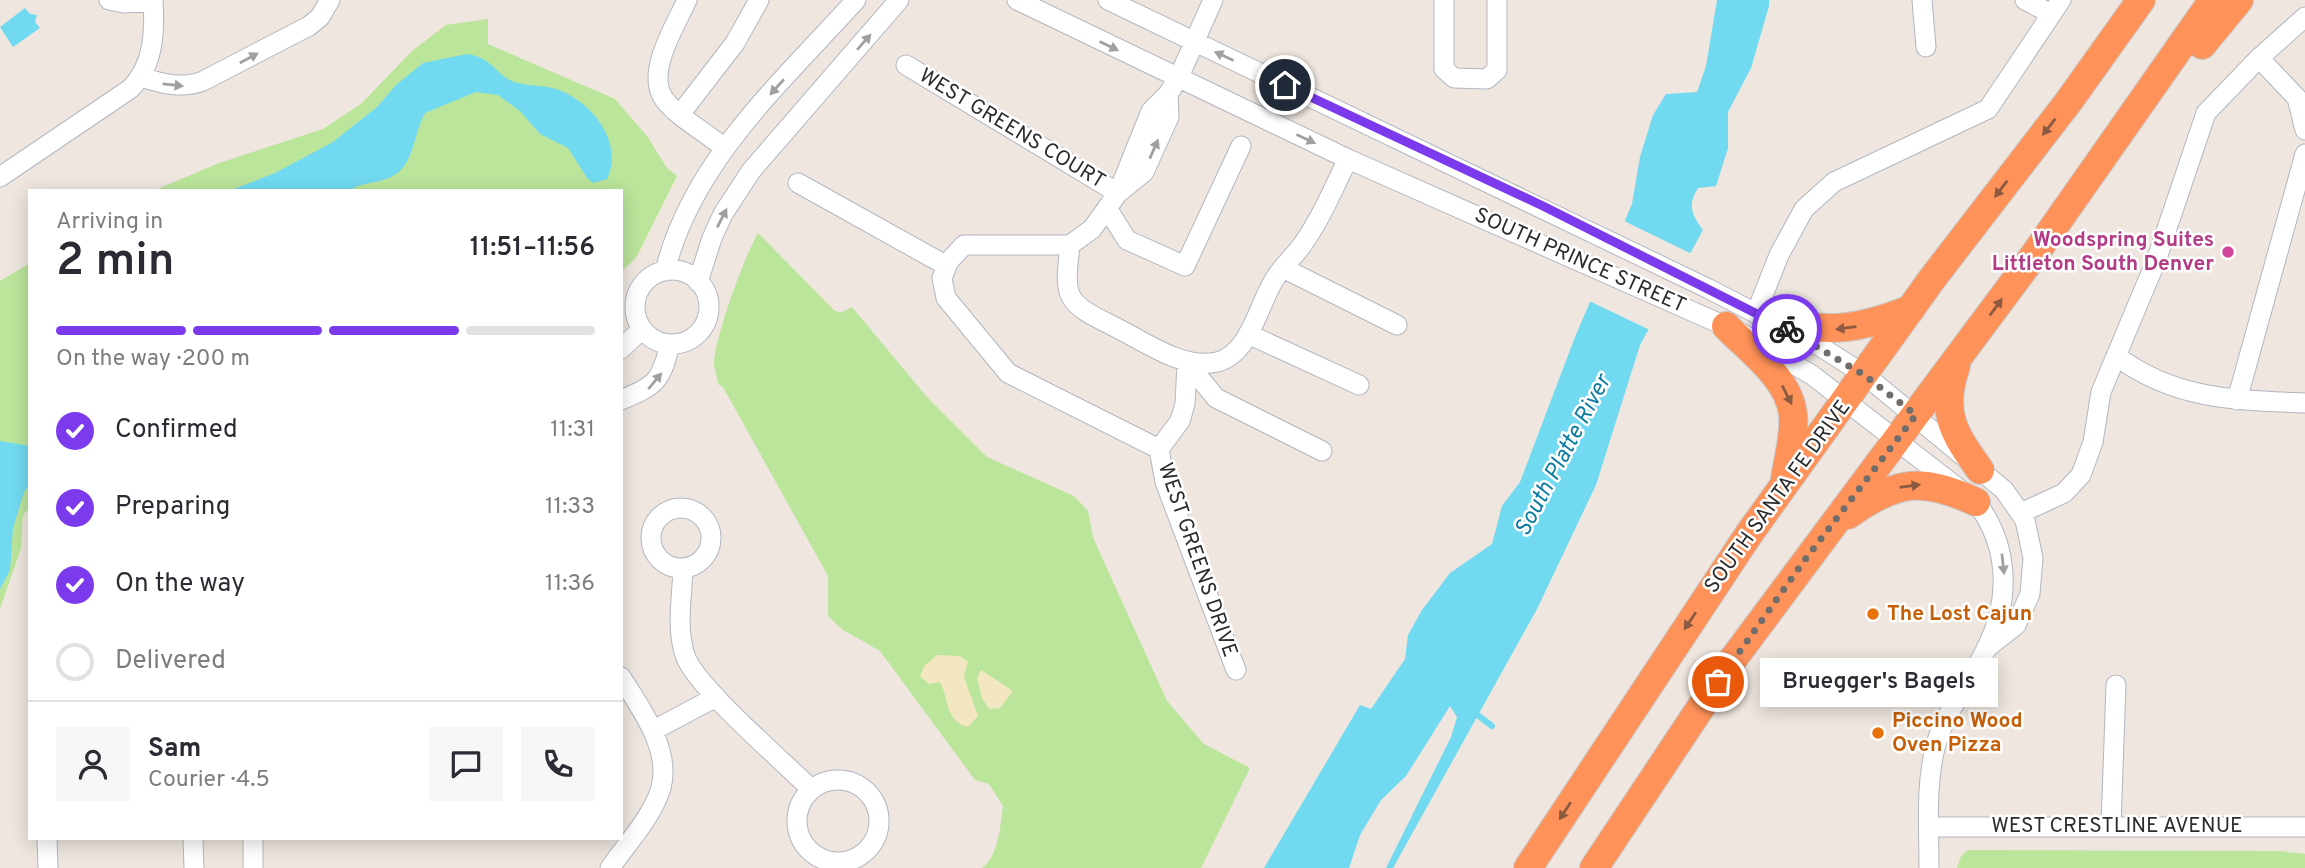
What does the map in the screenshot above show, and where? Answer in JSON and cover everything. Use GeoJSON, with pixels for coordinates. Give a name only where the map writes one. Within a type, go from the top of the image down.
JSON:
{"type":"FeatureCollection","features":[{"type":"Feature","properties":{"kind":"highway"},"geometry":{"type":"LineString","coordinates":[[2069,101],[2129,0]]}},
{"type":"Feature","properties":{"kind":"highway","name":"SOUTH SANTA FE DRIVE"},"geometry":{"type":"LineString","coordinates":[[1528,868],[1717,579],[1911,309],[2069,101],[2141,0]]}},
{"type":"Feature","properties":{"kind":"highway"},"geometry":{"type":"LineString","coordinates":[[1594,868],[1731,662],[2032,258],[2213,0]]}},
{"type":"Feature","properties":{"kind":"highway"},"geometry":{"type":"LineString","coordinates":[[2032,258],[2239,0]]}},
{"type":"Feature","properties":{"kind":"highway"},"geometry":{"type":"LineString","coordinates":[[1765,317],[1808,329],[1844,329],[1871,324],[1911,309]]}},
{"type":"Feature","properties":{"kind":"highway"},"geometry":{"type":"LineString","coordinates":[[1726,326],[1779,382],[1791,402],[1793,436],[1784,485]]}},
{"type":"Feature","properties":{"kind":"highway"},"geometry":{"type":"LineString","coordinates":[[1959,357],[1950,388],[1951,422],[1959,441],[1980,470]]}},
{"type":"Feature","properties":{"kind":"highway"},"geometry":{"type":"LineString","coordinates":[[1829,529],[1876,496],[1900,486],[1937,486],[1976,502]]}},
{"type":"Feature","properties":{"kind":"street"},"geometry":{"type":"LineString","coordinates":[[0,177],[120,96],[142,77],[154,28],[153,0],[124,3],[109,0]]}},
{"type":"Feature","properties":{"kind":"street"},"geometry":{"type":"LineString","coordinates":[[142,77],[170,85],[199,83],[295,34],[320,17],[330,0]]}},
{"type":"Feature","properties":{"kind":"street"},"geometry":{"type":"LineString","coordinates":[[687,0],[657,79],[663,97],[724,148]]}},
{"type":"Feature","properties":{"kind":"street"},"geometry":{"type":"LineString","coordinates":[[681,113],[735,43],[758,0]]}},
{"type":"Feature","properties":{"kind":"street"},"geometry":{"type":"LineString","coordinates":[[665,271],[680,224],[724,148],[856,0]]}},
{"type":"Feature","properties":{"kind":"street"},"geometry":{"type":"LineString","coordinates":[[698,282],[717,226],[751,170],[899,0]]}},
{"type":"Feature","properties":{"kind":"street","name":"SOUTH PRINCE STREET"},"geometry":{"type":"LineString","coordinates":[[1017,0],[1173,87],[1348,159],[1726,326],[1777,353],[1897,440],[1976,502],[1993,526],[2003,559],[2003,595],[1988,647],[1953,702],[1937,742],[1931,771],[1929,868]]}},
{"type":"Feature","properties":{"kind":"street","name":"SOUTH PRINCE STREET"},"geometry":{"type":"LineString","coordinates":[[1108,0],[1563,216],[1765,317],[1864,375],[2004,490],[2021,513],[2029,534],[2033,558],[2031,594],[2016,625],[1988,647]]}},
{"type":"Feature","properties":{"kind":"street"},"geometry":{"type":"LineString","coordinates":[[798,183],[947,266],[956,250],[964,245],[1070,245],[1092,229],[1112,200],[1151,111],[1173,87],[1196,43],[1213,0]]}},
{"type":"Feature","properties":{"kind":"street"},"geometry":{"type":"LineString","coordinates":[[1444,0],[1444,69],[1454,78],[1486,79],[1497,70],[1497,0]]}},
{"type":"Feature","properties":{"kind":"street"},"geometry":{"type":"LineString","coordinates":[[1922,0],[1926,47]]}},
{"type":"Feature","properties":{"kind":"street"},"geometry":{"type":"LineString","coordinates":[[1765,317],[1779,254],[1804,209],[1834,182],[1988,109],[2056,7],[2025,0]]}},
{"type":"Feature","properties":{"kind":"street"},"geometry":{"type":"LineString","coordinates":[[2021,513],[2064,493],[2081,475],[2092,442],[2101,392],[2156,261],[2206,113],[2259,58],[2305,17]]}},
{"type":"Feature","properties":{"kind":"street"},"geometry":{"type":"LineString","coordinates":[[2259,58],[2297,98],[2305,130]]}},
{"type":"Feature","properties":{"kind":"street","name":"WEST GREENS COURT"},"geometry":{"type":"LineString","coordinates":[[906,65],[1112,200]]}},
{"type":"Feature","properties":{"kind":"street"},"geometry":{"type":"LineString","coordinates":[[1112,200],[1127,240],[1185,266],[1241,146]]}},
{"type":"Feature","properties":{"kind":"street"},"geometry":{"type":"LineString","coordinates":[[2237,400],[2305,154]]}},
{"type":"Feature","properties":{"kind":"street"},"geometry":{"type":"LineString","coordinates":[[1187,363],[1217,362],[1227,357],[1248,334],[1283,268],[1321,214],[1348,159]]}},
{"type":"Feature","properties":{"kind":"street"},"geometry":{"type":"LineString","coordinates":[[1070,245],[1065,282],[1077,307],[1187,363],[1216,398],[1322,451]]}},
{"type":"Feature","properties":{"kind":"street","name":"WEST GREENS DRIVE"},"geometry":{"type":"LineString","coordinates":[[947,266],[942,278],[946,298],[1008,373],[1158,449]]}},
{"type":"Feature","properties":{"kind":"street"},"geometry":{"type":"LineString","coordinates":[[1283,268],[1396,325]]}},
{"type":"Feature","properties":{"kind":"street"},"geometry":{"type":"LineString","coordinates":[[665,271],[682,272],[698,282],[708,297],[707,320],[691,339],[670,344],[656,340],[642,329],[636,312],[640,289],[648,280],[665,271]]}},
{"type":"Feature","properties":{"kind":"street"},"geometry":{"type":"LineString","coordinates":[[623,347],[642,329]]}},
{"type":"Feature","properties":{"kind":"street"},"geometry":{"type":"LineString","coordinates":[[1248,334],[1359,385]]}},
{"type":"Feature","properties":{"kind":"street"},"geometry":{"type":"LineString","coordinates":[[623,399],[646,391],[656,382],[663,371],[670,344]]}},
{"type":"Feature","properties":{"kind":"street"},"geometry":{"type":"LineString","coordinates":[[2116,356],[2133,368],[2200,396],[2305,403]]}},
{"type":"Feature","properties":{"kind":"street","name":"WEST GREENS DRIVE"},"geometry":{"type":"LineString","coordinates":[[1158,449],[1180,421],[1185,404],[1187,363]]}},
{"type":"Feature","properties":{"kind":"street","name":"WEST GREENS DRIVE"},"geometry":{"type":"LineString","coordinates":[[1158,449],[1165,482],[1236,670]]}},
{"type":"Feature","properties":{"kind":"street"},"geometry":{"type":"LineString","coordinates":[[683,569],[680,616],[685,659],[716,697],[811,789]]}},
{"type":"Feature","properties":{"kind":"street"},"geometry":{"type":"LineString","coordinates":[[610,868],[659,793],[663,768],[654,730],[623,680]]}},
{"type":"Feature","properties":{"kind":"street"},"geometry":{"type":"LineString","coordinates":[[2111,826],[2116,685]]}},
{"type":"Feature","properties":{"kind":"street"},"geometry":{"type":"LineString","coordinates":[[654,730],[716,697]]}},
{"type":"Feature","properties":{"kind":"street"},"geometry":{"type":"LineString","coordinates":[[841,779],[857,784],[870,794],[878,808],[880,824],[875,840],[865,852],[851,861],[835,862],[819,858],[806,848],[798,834],[796,818],[801,802],[811,789],[825,781],[841,779]]}},
{"type":"Feature","properties":{"kind":"street","name":"WEST CRESTLINE AVENUE"},"geometry":{"type":"LineString","coordinates":[[1928,827],[2305,827]]}},
{"type":"Feature","properties":{"kind":"street"},"geometry":{"type":"LineString","coordinates":[[47,840],[48,868]]}},
{"type":"Feature","properties":{"kind":"street"},"geometry":{"type":"LineString","coordinates":[[193,840],[194,868]]}},
{"type":"Feature","properties":{"kind":"street"},"geometry":{"type":"LineString","coordinates":[[253,840],[253,868]]}},
{"type":"Feature","properties":{"kind":"green space"},"geometry":{"type":"Polygon","coordinates":[[[488,19],[488,44],[615,99],[647,136],[667,168],[677,176],[636,258],[623,270],[623,189],[158,189],[219,163],[323,129],[362,103],[412,51],[446,25],[488,19]]]}},
{"type":"Feature","properties":{"kind":"green space"},"geometry":{"type":"Polygon","coordinates":[[[758,233],[834,310],[840,313],[852,307],[926,396],[987,457],[1074,496],[1088,511],[1093,537],[1167,701],[1204,744],[1250,768],[1201,868],[982,868],[995,848],[1003,806],[989,784],[975,780],[880,651],[843,630],[828,616],[828,576],[723,387],[718,384],[714,363],[719,335],[738,278],[758,233]]]}},
{"type":"Feature","properties":{"kind":"green space"},"geometry":{"type":"Polygon","coordinates":[[[28,264],[28,509],[23,515],[21,548],[0,609],[0,281],[28,264]]]}},
{"type":"Feature","properties":{"kind":"green space"},"geometry":{"type":"Polygon","coordinates":[[[1968,850],[2278,851],[2305,854],[2305,868],[1957,868],[1961,856],[1968,850]]]}},
{"type":"Feature","properties":{"kind":"sand"},"geometry":{"type":"Polygon","coordinates":[[[937,655],[960,656],[968,662],[964,677],[978,716],[968,727],[951,715],[940,682],[929,684],[920,676],[924,666],[937,655]]]}},
{"type":"Feature","properties":{"kind":"sand"},"geometry":{"type":"Polygon","coordinates":[[[981,670],[1013,691],[1000,708],[989,709],[982,698],[977,678],[981,670]]]}},
{"type":"Feature","properties":{"kind":"water","name":"South Platte River"},"geometry":{"type":"Polygon","coordinates":[[[1717,0],[1769,0],[1751,68],[1728,112],[1728,148],[1716,186],[1698,188],[1695,194],[1692,210],[1703,230],[1640,345],[1596,485],[1537,609],[1393,868],[1386,868],[1451,737],[1457,717],[1450,706],[1406,776],[1381,800],[1360,835],[1349,868],[1264,868],[1360,705],[1371,709],[1405,659],[1408,635],[1422,610],[1450,573],[1492,544],[1502,506],[1520,482],[1575,337],[1632,204],[1640,157],[1653,115],[1666,94],[1697,92],[1706,66],[1717,0]]]}},
{"type":"Feature","properties":{"kind":"water"},"geometry":{"type":"Polygon","coordinates":[[[25,8],[30,14],[37,15],[35,22],[40,28],[13,47],[0,27],[25,8]]]}},
{"type":"Feature","properties":{"kind":"water"},"geometry":{"type":"Polygon","coordinates":[[[467,54],[476,56],[511,80],[556,89],[581,102],[601,124],[608,137],[611,165],[607,179],[593,183],[568,148],[540,134],[520,111],[498,95],[476,92],[425,113],[408,160],[395,175],[386,179],[353,189],[234,189],[275,173],[333,142],[377,107],[396,85],[423,63],[467,54]]]}},
{"type":"Feature","properties":{"kind":"water"},"geometry":{"type":"Polygon","coordinates":[[[0,441],[28,446],[28,487],[13,528],[10,570],[0,589],[0,441]]]}},
{"type":"Feature","properties":{"kind":"pier"},"geometry":{"type":"Polygon","coordinates":[[[1622,220],[1694,255],[1652,331],[1587,300],[1622,220]]]}},
{"type":"Feature","properties":{"kind":"waterway"},"geometry":{"type":"LineString","coordinates":[[1471,710],[1492,726]]}},
{"type":"Feature","properties":{"kind":"way so far"},"geometry":{"type":"LineString","coordinates":[[1718,682],[1804,561],[1916,415],[1864,375],[1787,329]]}},
{"type":"Feature","properties":{"kind":"place","name":"Woodspring Suites Littleton South Denver"},"geometry":{"type":"Point","coordinates":[2228,252]}},
{"type":"Feature","properties":{"kind":"place","name":"The Lost Cajun"},"geometry":{"type":"Point","coordinates":[1873,614]}},
{"type":"Feature","properties":{"kind":"place","name":"Bruegger's Bagels"},"geometry":{"type":"Point","coordinates":[1718,682]}},
{"type":"Feature","properties":{"kind":"place","name":"Piccino Wood Oven Pizza"},"geometry":{"type":"Point","coordinates":[1878,733]}},
{"type":"Feature","properties":{"kind":"route"},"geometry":{"type":"LineString","coordinates":[[1285,85],[1543,206],[1787,329]]}}]}
